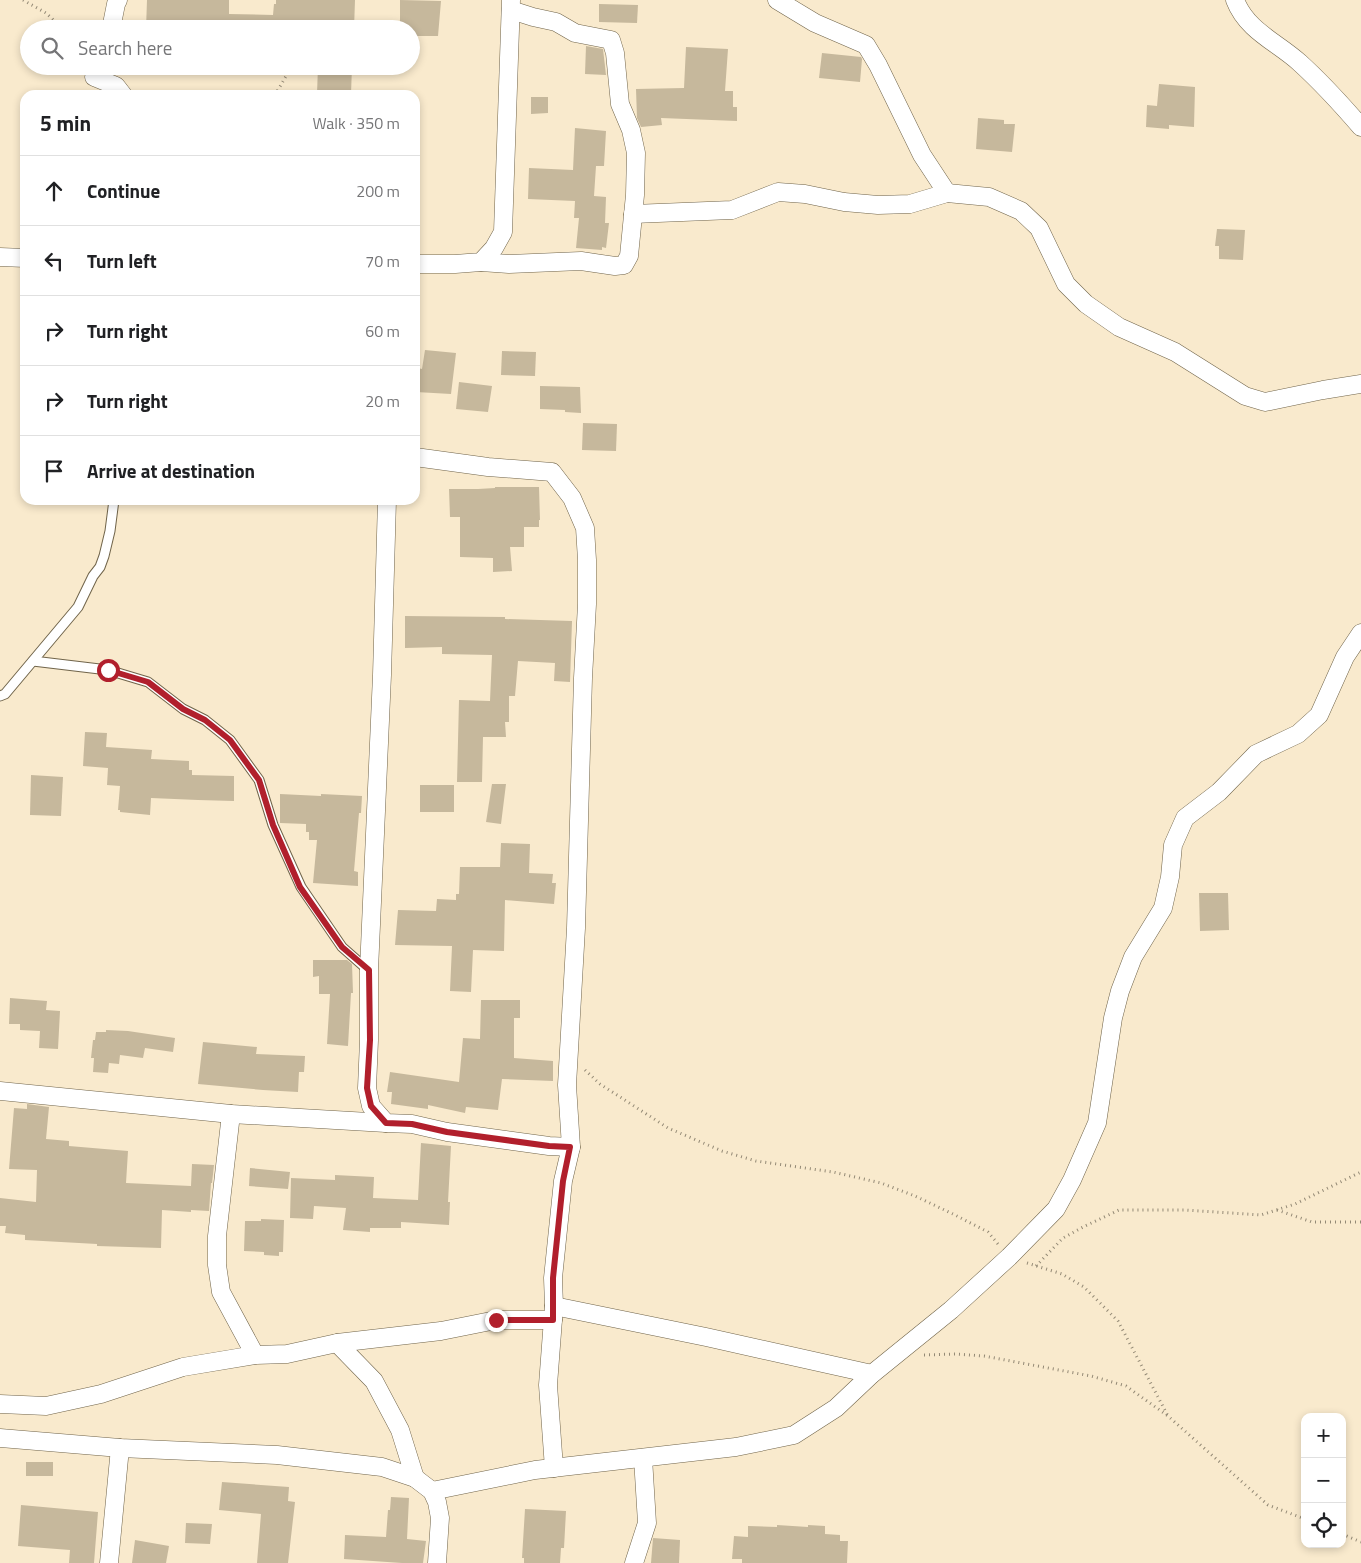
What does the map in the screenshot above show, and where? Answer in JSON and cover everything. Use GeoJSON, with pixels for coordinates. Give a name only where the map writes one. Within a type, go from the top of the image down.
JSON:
{"type":"FeatureCollection","features":[{"type":"Feature","properties":{"kind":"street"},"geometry":{"type":"LineString","coordinates":[[113,20],[118,0]]}},
{"type":"Feature","properties":{"kind":"street"},"geometry":{"type":"LineString","coordinates":[[777,0],[815,23],[866,45],[878,64],[922,155],[947,193]]}},
{"type":"Feature","properties":{"kind":"street"},"geometry":{"type":"LineString","coordinates":[[1235,0],[1243,16],[1251,25],[1259,33],[1285,50],[1312,74],[1361,127]]}},
{"type":"Feature","properties":{"kind":"street"},"geometry":{"type":"LineString","coordinates":[[420,264],[481,262],[510,264],[580,261],[615,266],[624,265],[629,256],[636,153],[631,130],[620,104],[615,53],[611,40],[575,33],[556,22],[533,17],[511,5],[503,232],[494,248],[481,262]]}},
{"type":"Feature","properties":{"kind":"street"},"geometry":{"type":"LineString","coordinates":[[97,75],[102,90]]}},
{"type":"Feature","properties":{"kind":"street"},"geometry":{"type":"LineString","coordinates":[[100,75],[119,90]]}},
{"type":"Feature","properties":{"kind":"street"},"geometry":{"type":"LineString","coordinates":[[633,214],[732,210],[778,192],[878,205],[910,204],[947,193],[989,197],[1021,211],[1039,228],[1066,284],[1086,304],[1119,327],[1175,352],[1245,396],[1265,402],[1361,384]]}},
{"type":"Feature","properties":{"kind":"street"},"geometry":{"type":"LineString","coordinates":[[0,257],[20,258]]}},
{"type":"Feature","properties":{"kind":"street"},"geometry":{"type":"LineString","coordinates":[[420,458],[552,472],[572,498],[585,528],[587,604],[576,928],[567,1085],[570,1147],[563,1181],[553,1278],[553,1313],[548,1385],[554,1468]]}},
{"type":"Feature","properties":{"kind":"street"},"geometry":{"type":"LineString","coordinates":[[386,505],[382,675],[369,970],[370,1040],[367,1088],[371,1106],[386,1123]]}},
{"type":"Feature","properties":{"kind":"street"},"geometry":{"type":"LineString","coordinates":[[432,1491],[554,1468],[736,1447],[794,1435],[836,1408],[872,1374],[951,1310],[1009,1257],[1056,1209],[1072,1180],[1097,1122],[1113,1018],[1120,991],[1133,957],[1162,908],[1170,877],[1174,844],[1185,818],[1219,792],[1256,754],[1298,734],[1319,716],[1345,657],[1361,634]]}},
{"type":"Feature","properties":{"kind":"street"},"geometry":{"type":"LineString","coordinates":[[0,1091],[231,1114],[412,1124],[447,1132],[549,1146],[570,1147]]}},
{"type":"Feature","properties":{"kind":"street"},"geometry":{"type":"LineString","coordinates":[[231,1114],[217,1236],[217,1265],[221,1292],[255,1355]]}},
{"type":"Feature","properties":{"kind":"street"},"geometry":{"type":"LineString","coordinates":[[0,1404],[46,1406],[101,1394],[183,1367],[255,1355],[287,1354],[337,1343],[440,1331],[496,1320],[553,1313],[706,1337],[872,1374]]}},
{"type":"Feature","properties":{"kind":"street"},"geometry":{"type":"LineString","coordinates":[[337,1343],[374,1382],[400,1430],[415,1478]]}},
{"type":"Feature","properties":{"kind":"street"},"geometry":{"type":"LineString","coordinates":[[0,1438],[120,1448],[286,1456],[382,1467],[415,1478],[432,1491],[437,1502],[440,1518],[437,1563]]}},
{"type":"Feature","properties":{"kind":"street"},"geometry":{"type":"LineString","coordinates":[[109,1563],[120,1448]]}},
{"type":"Feature","properties":{"kind":"street"},"geometry":{"type":"LineString","coordinates":[[634,1563],[647,1523],[643,1458]]}},
{"type":"Feature","properties":{"kind":"lane"},"geometry":{"type":"LineString","coordinates":[[0,696],[5,694],[78,607],[104,556],[113,505]]}},
{"type":"Feature","properties":{"kind":"lane"},"geometry":{"type":"LineString","coordinates":[[33,661],[108,670],[148,682],[183,709],[205,720],[230,740],[259,780],[273,825],[300,887],[342,947],[369,970]]}},
{"type":"Feature","properties":{"kind":"path"},"geometry":{"type":"LineString","coordinates":[[23,0],[46,13],[53,20]]}},
{"type":"Feature","properties":{"kind":"path"},"geometry":{"type":"LineString","coordinates":[[278,90],[287,75]]}},
{"type":"Feature","properties":{"kind":"path"},"geometry":{"type":"LineString","coordinates":[[569,1055],[600,1084],[668,1128],[722,1151],[756,1161],[833,1172],[881,1183],[915,1196],[988,1232],[1009,1257],[1062,1274],[1084,1286],[1118,1321],[1168,1416]]}},
{"type":"Feature","properties":{"kind":"path"},"geometry":{"type":"LineString","coordinates":[[1036,1266],[1063,1238],[1119,1210],[1185,1210],[1262,1215],[1295,1204],[1361,1172]]}},
{"type":"Feature","properties":{"kind":"path"},"geometry":{"type":"LineString","coordinates":[[1277,1210],[1312,1222],[1361,1222]]}},
{"type":"Feature","properties":{"kind":"path"},"geometry":{"type":"LineString","coordinates":[[896,1356],[955,1354],[984,1356],[1091,1376],[1126,1386],[1168,1416],[1268,1504],[1301,1517]]}},
{"type":"Feature","properties":{"kind":"path"},"geometry":{"type":"LineString","coordinates":[[1346,1536],[1361,1542]]}},
{"type":"Feature","properties":{"kind":"building"},"geometry":{"type":"Polygon","coordinates":[[[147,0],[229,0],[229,14],[273,15],[276,0],[355,0],[354,20],[146,20],[147,0]]]}},
{"type":"Feature","properties":{"kind":"building"},"geometry":{"type":"Polygon","coordinates":[[[400,0],[441,1],[438,36],[420,36],[420,20],[400,20],[400,0]]]}},
{"type":"Feature","properties":{"kind":"building"},"geometry":{"type":"Polygon","coordinates":[[[599,4],[638,5],[637,23],[599,22],[599,4]]]}},
{"type":"Feature","properties":{"kind":"building"},"geometry":{"type":"Polygon","coordinates":[[[586,46],[603,49],[606,75],[585,74],[586,46]]]}},
{"type":"Feature","properties":{"kind":"building"},"geometry":{"type":"Polygon","coordinates":[[[686,47],[728,49],[725,91],[733,91],[733,107],[737,107],[737,121],[661,118],[662,125],[641,127],[637,118],[636,89],[684,88],[686,47]]]}},
{"type":"Feature","properties":{"kind":"building"},"geometry":{"type":"Polygon","coordinates":[[[822,53],[861,57],[860,82],[819,78],[822,53]]]}},
{"type":"Feature","properties":{"kind":"building"},"geometry":{"type":"Polygon","coordinates":[[[318,75],[352,75],[351,90],[317,90],[318,75]]]}},
{"type":"Feature","properties":{"kind":"building"},"geometry":{"type":"Polygon","coordinates":[[[1159,84],[1195,87],[1194,127],[1169,125],[1169,129],[1146,127],[1147,105],[1157,106],[1159,84]]]}},
{"type":"Feature","properties":{"kind":"building"},"geometry":{"type":"Polygon","coordinates":[[[531,97],[548,97],[548,113],[531,114],[531,97]]]}},
{"type":"Feature","properties":{"kind":"building"},"geometry":{"type":"Polygon","coordinates":[[[978,118],[1004,120],[1004,124],[1015,124],[1012,152],[976,149],[978,118]]]}},
{"type":"Feature","properties":{"kind":"building"},"geometry":{"type":"Polygon","coordinates":[[[575,128],[606,131],[604,166],[596,166],[594,196],[606,197],[605,223],[609,223],[606,248],[602,247],[602,250],[576,248],[579,218],[574,218],[575,201],[528,199],[529,168],[573,170],[575,128]]]}},
{"type":"Feature","properties":{"kind":"building"},"geometry":{"type":"Polygon","coordinates":[[[1217,229],[1245,230],[1243,260],[1219,259],[1219,246],[1215,246],[1217,229]]]}},
{"type":"Feature","properties":{"kind":"building"},"geometry":{"type":"Polygon","coordinates":[[[425,350],[456,353],[451,394],[420,392],[420,368],[422,369],[425,350]]]}},
{"type":"Feature","properties":{"kind":"building"},"geometry":{"type":"Polygon","coordinates":[[[502,351],[536,352],[535,376],[501,375],[502,351]]]}},
{"type":"Feature","properties":{"kind":"building"},"geometry":{"type":"Polygon","coordinates":[[[459,382],[492,386],[488,412],[456,409],[459,382]]]}},
{"type":"Feature","properties":{"kind":"building"},"geometry":{"type":"Polygon","coordinates":[[[540,386],[580,387],[581,413],[540,409],[540,386]]]}},
{"type":"Feature","properties":{"kind":"building"},"geometry":{"type":"Polygon","coordinates":[[[583,423],[617,424],[616,451],[582,450],[583,423]]]}},
{"type":"Feature","properties":{"kind":"building"},"geometry":{"type":"Polygon","coordinates":[[[539,487],[539,527],[524,527],[524,547],[510,547],[512,571],[493,572],[493,558],[460,557],[460,517],[450,517],[449,489],[539,487]]]}},
{"type":"Feature","properties":{"kind":"building"},"geometry":{"type":"Polygon","coordinates":[[[405,616],[505,617],[505,619],[572,621],[570,682],[554,681],[555,663],[518,661],[515,696],[509,696],[509,722],[505,722],[506,737],[483,737],[482,782],[457,782],[459,700],[490,701],[492,655],[442,654],[442,647],[405,648],[405,616]]]}},
{"type":"Feature","properties":{"kind":"building"},"geometry":{"type":"Polygon","coordinates":[[[85,732],[107,733],[106,747],[152,750],[151,759],[189,761],[189,770],[192,770],[192,775],[234,776],[234,801],[151,798],[150,815],[120,812],[118,810],[120,786],[107,785],[108,768],[83,766],[85,732]]]}},
{"type":"Feature","properties":{"kind":"building"},"geometry":{"type":"Polygon","coordinates":[[[31,775],[63,777],[61,816],[30,815],[31,775]]]}},
{"type":"Feature","properties":{"kind":"building"},"geometry":{"type":"Polygon","coordinates":[[[492,784],[506,784],[501,824],[486,822],[492,784]]]}},
{"type":"Feature","properties":{"kind":"building"},"geometry":{"type":"Polygon","coordinates":[[[420,785],[454,785],[454,812],[420,812],[420,785]]]}},
{"type":"Feature","properties":{"kind":"building"},"geometry":{"type":"Polygon","coordinates":[[[280,794],[362,796],[354,871],[358,872],[358,886],[313,883],[317,840],[309,840],[306,824],[280,823],[280,794]]]}},
{"type":"Feature","properties":{"kind":"building"},"geometry":{"type":"Polygon","coordinates":[[[501,843],[530,844],[529,873],[553,874],[552,883],[556,883],[554,904],[505,900],[504,951],[473,950],[471,992],[450,991],[452,946],[395,945],[398,910],[436,911],[437,899],[456,900],[456,894],[459,894],[460,867],[500,867],[501,843]]]}},
{"type":"Feature","properties":{"kind":"building"},"geometry":{"type":"Polygon","coordinates":[[[1199,893],[1228,893],[1229,930],[1200,931],[1199,893]]]}},
{"type":"Feature","properties":{"kind":"building"},"geometry":{"type":"Polygon","coordinates":[[[313,960],[347,960],[352,964],[353,993],[351,993],[348,1046],[327,1044],[330,994],[319,994],[319,976],[313,977],[313,960]]]}},
{"type":"Feature","properties":{"kind":"building"},"geometry":{"type":"Polygon","coordinates":[[[10,998],[47,1001],[46,1010],[60,1011],[58,1049],[39,1048],[40,1031],[20,1030],[20,1024],[9,1024],[10,998]]]}},
{"type":"Feature","properties":{"kind":"building"},"geometry":{"type":"Polygon","coordinates":[[[481,1000],[520,1000],[520,1018],[514,1018],[514,1058],[553,1061],[553,1081],[502,1079],[498,1110],[466,1107],[465,1113],[428,1105],[428,1109],[391,1104],[392,1092],[387,1092],[390,1072],[459,1082],[463,1038],[480,1039],[481,1000]]]}},
{"type":"Feature","properties":{"kind":"building"},"geometry":{"type":"Polygon","coordinates":[[[106,1030],[128,1031],[175,1038],[173,1052],[145,1048],[143,1058],[120,1055],[119,1064],[109,1063],[108,1073],[93,1072],[94,1058],[91,1058],[93,1040],[95,1040],[96,1032],[106,1032],[106,1030]]]}},
{"type":"Feature","properties":{"kind":"building"},"geometry":{"type":"Polygon","coordinates":[[[203,1042],[257,1047],[256,1054],[305,1056],[304,1072],[299,1072],[298,1092],[198,1084],[203,1042]]]}},
{"type":"Feature","properties":{"kind":"building"},"geometry":{"type":"Polygon","coordinates":[[[27,1104],[49,1107],[46,1139],[69,1141],[69,1146],[128,1151],[126,1183],[191,1186],[192,1164],[214,1165],[209,1211],[162,1210],[161,1248],[97,1246],[97,1244],[25,1240],[25,1235],[5,1233],[6,1226],[0,1226],[0,1198],[36,1202],[37,1170],[9,1169],[14,1108],[27,1109],[27,1104]]]}},
{"type":"Feature","properties":{"kind":"building"},"geometry":{"type":"Polygon","coordinates":[[[421,1143],[451,1146],[448,1202],[450,1202],[449,1225],[401,1222],[401,1228],[370,1228],[370,1232],[343,1230],[346,1208],[314,1206],[313,1219],[290,1218],[291,1178],[335,1180],[335,1175],[374,1177],[373,1198],[418,1200],[421,1143]]]}},
{"type":"Feature","properties":{"kind":"building"},"geometry":{"type":"Polygon","coordinates":[[[250,1168],[290,1172],[288,1189],[249,1186],[250,1168]]]}},
{"type":"Feature","properties":{"kind":"building"},"geometry":{"type":"Polygon","coordinates":[[[261,1219],[284,1220],[283,1252],[279,1252],[279,1256],[264,1255],[264,1252],[244,1251],[245,1221],[261,1221],[261,1219]]]}},
{"type":"Feature","properties":{"kind":"building"},"geometry":{"type":"Polygon","coordinates":[[[26,1462],[53,1462],[53,1476],[26,1476],[26,1462]]]}},
{"type":"Feature","properties":{"kind":"building"},"geometry":{"type":"Polygon","coordinates":[[[222,1482],[289,1487],[288,1501],[295,1502],[288,1563],[257,1563],[261,1514],[219,1510],[222,1482]]]}},
{"type":"Feature","properties":{"kind":"building"},"geometry":{"type":"Polygon","coordinates":[[[391,1497],[409,1498],[407,1539],[426,1541],[423,1563],[344,1559],[345,1535],[386,1537],[391,1497]]]}},
{"type":"Feature","properties":{"kind":"building"},"geometry":{"type":"Polygon","coordinates":[[[21,1505],[98,1512],[94,1563],[69,1563],[70,1550],[18,1546],[21,1505]]]}},
{"type":"Feature","properties":{"kind":"building"},"geometry":{"type":"Polygon","coordinates":[[[525,1509],[566,1511],[564,1548],[561,1548],[560,1563],[524,1563],[524,1558],[522,1558],[525,1509]]]}},
{"type":"Feature","properties":{"kind":"building"},"geometry":{"type":"Polygon","coordinates":[[[186,1523],[212,1524],[210,1544],[185,1543],[186,1523]]]}},
{"type":"Feature","properties":{"kind":"building"},"geometry":{"type":"Polygon","coordinates":[[[777,1525],[825,1526],[825,1534],[840,1535],[840,1541],[848,1541],[847,1563],[742,1563],[742,1559],[732,1559],[734,1536],[748,1537],[748,1526],[777,1527],[777,1525]]]}},
{"type":"Feature","properties":{"kind":"building"},"geometry":{"type":"Polygon","coordinates":[[[653,1538],[680,1540],[679,1563],[651,1563],[653,1538]]]}},
{"type":"Feature","properties":{"kind":"building"},"geometry":{"type":"Polygon","coordinates":[[[135,1540],[169,1546],[166,1563],[132,1563],[135,1540]]]}},
{"type":"Feature","properties":{"kind":"route"},"geometry":{"type":"LineString","coordinates":[[108,670],[148,682],[183,709],[205,720],[230,740],[259,780],[273,825],[300,887],[328,924],[342,947],[369,970],[370,1040],[367,1088],[371,1106],[386,1123],[412,1124],[447,1132],[549,1146],[570,1147],[563,1181],[553,1278],[553,1320],[496,1320]]}}]}
